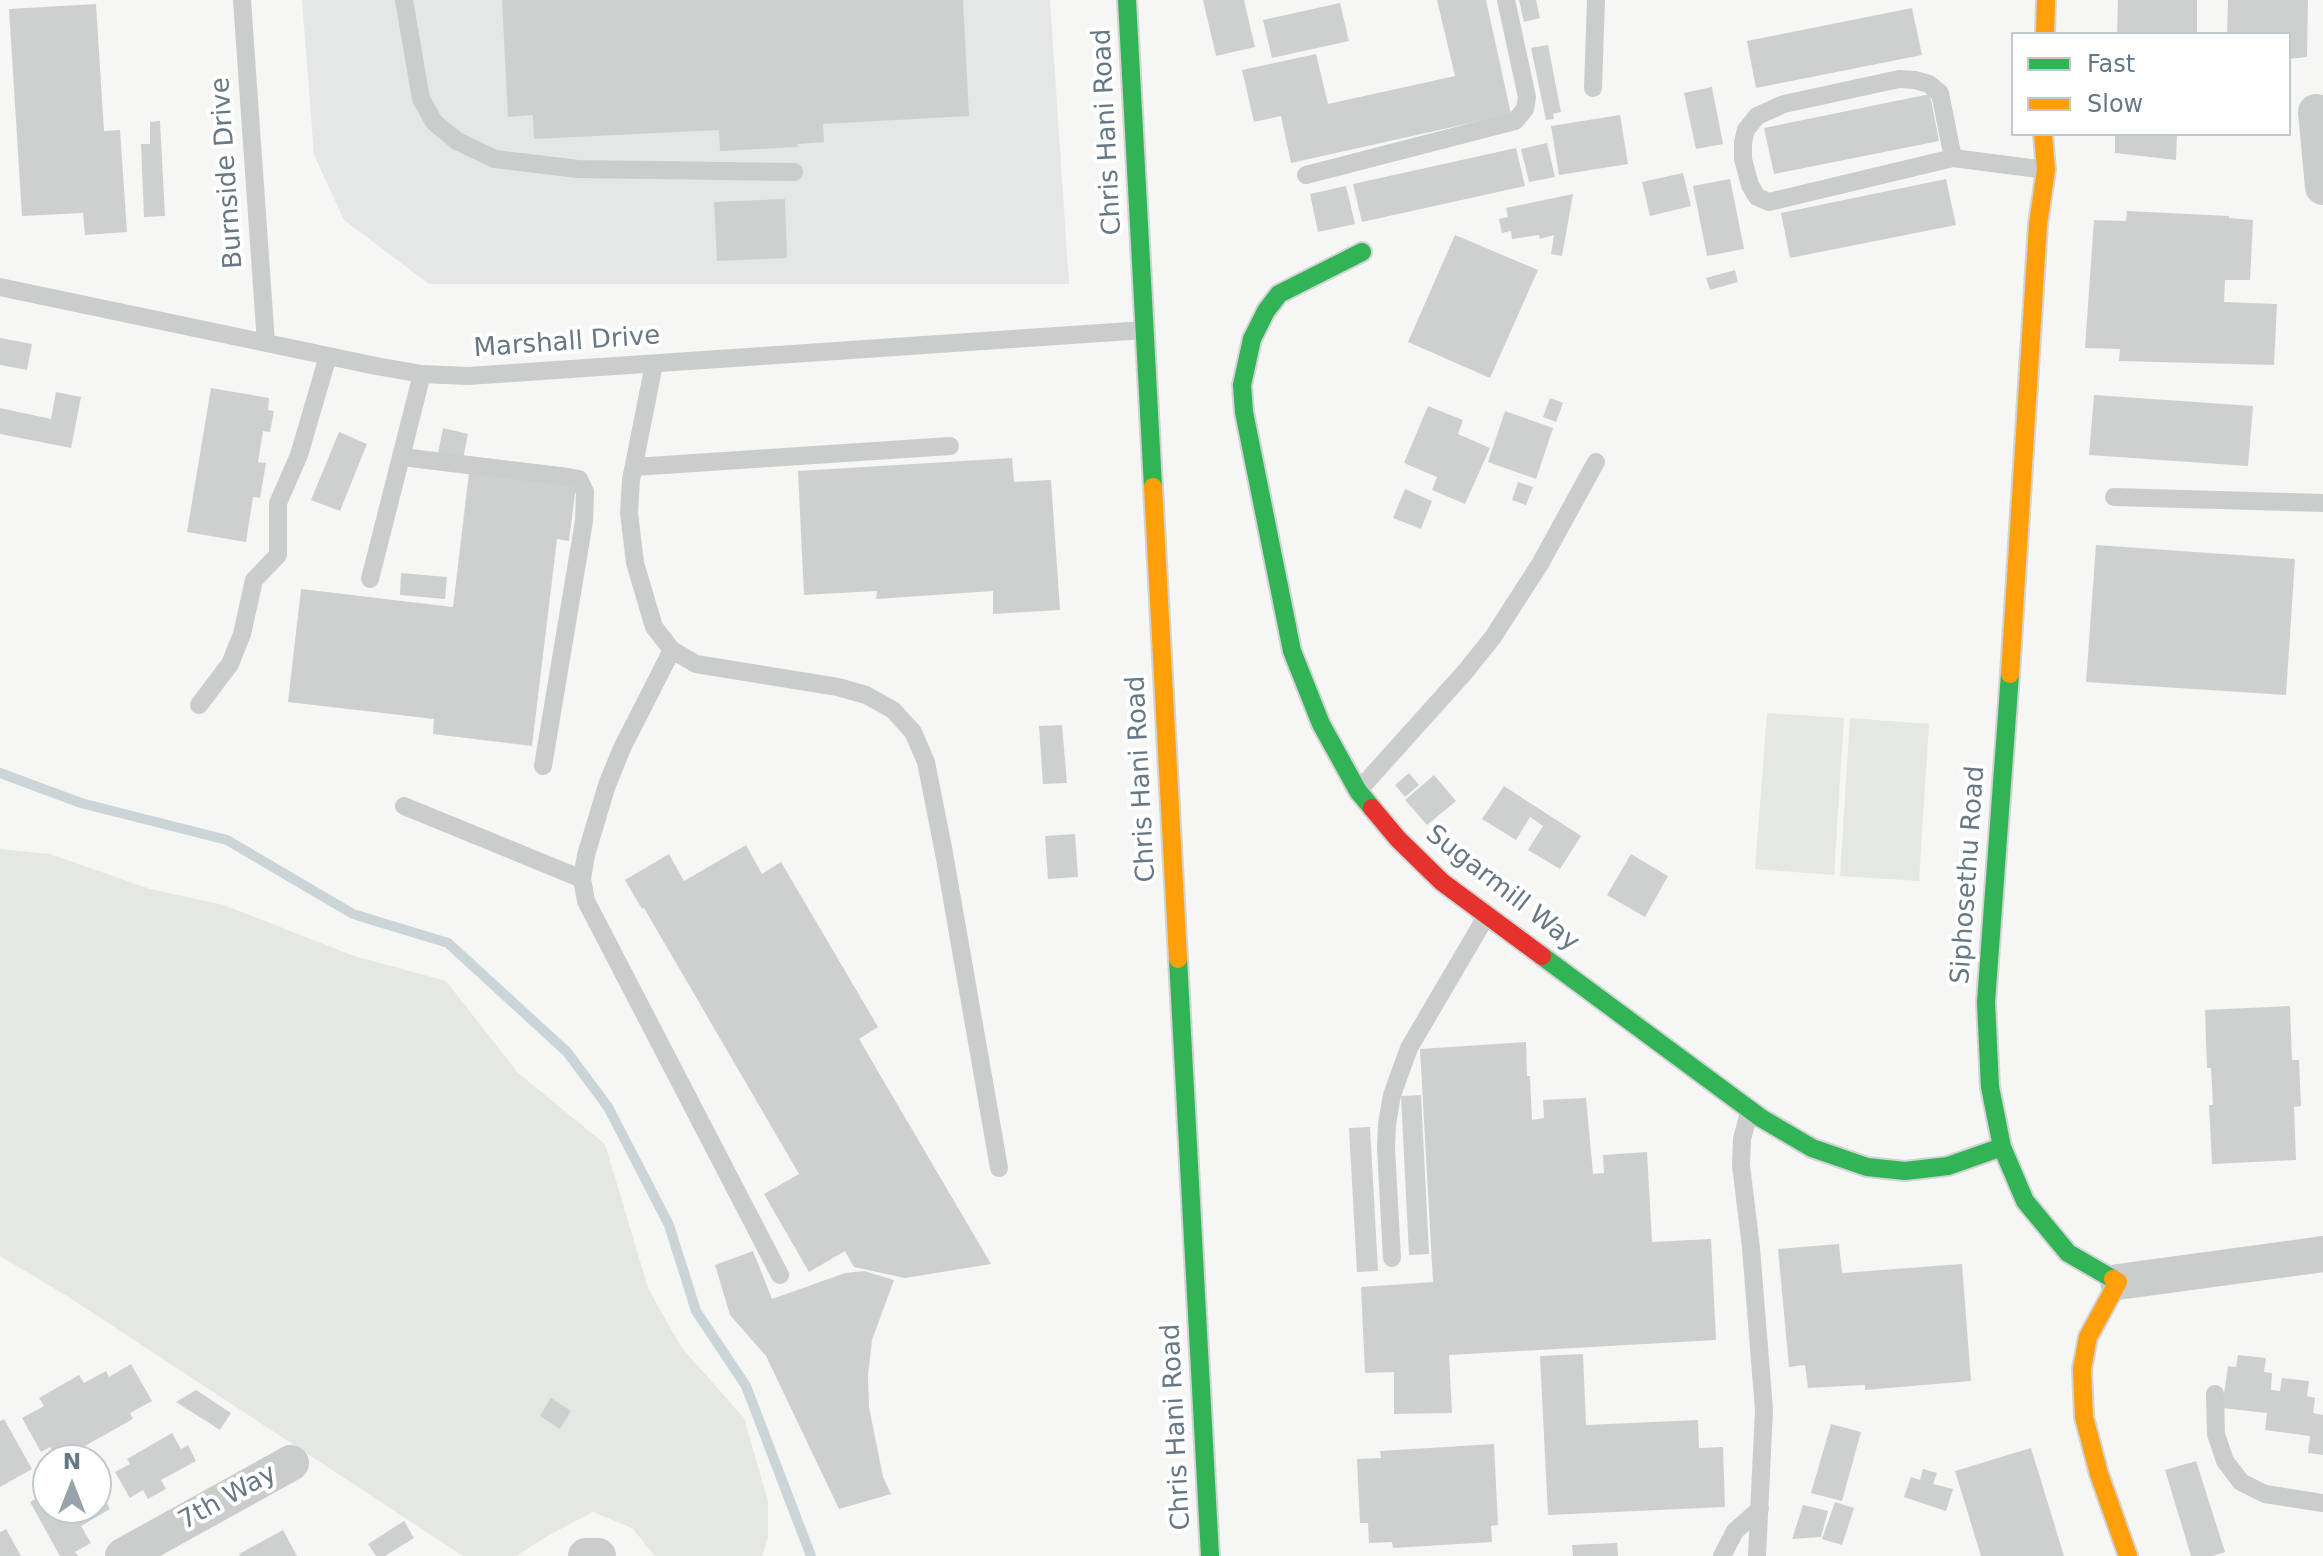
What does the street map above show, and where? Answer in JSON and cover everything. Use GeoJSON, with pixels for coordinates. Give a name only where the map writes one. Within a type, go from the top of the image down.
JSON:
{"type":"FeatureCollection","features":[{"type":"Feature","properties":{"kind":"street","name":"Chris Hani Road"},"geometry":{"type":"LineString","coordinates":[[1127,0],[1210,1556]]}},
{"type":"Feature","properties":{"kind":"street"},"geometry":{"type":"LineString","coordinates":[[2045,32],[2046,0]]}},
{"type":"Feature","properties":{"kind":"street"},"geometry":{"type":"LineString","coordinates":[[2316,112],[2323,187]]}},
{"type":"Feature","properties":{"kind":"street","name":"Siphosethu Road"},"geometry":{"type":"LineString","coordinates":[[2043,136],[2046,170],[2038,224],[2006,739],[1986,1002],[1990,1087],[2002,1147],[2025,1201],[2068,1253],[2118,1282]]}},
{"type":"Feature","properties":{"kind":"street","name":"Sugarmill Way"},"geometry":{"type":"LineString","coordinates":[[1362,252],[1279,294],[1266,311],[1252,339],[1242,385],[1244,412],[1292,651],[1321,724],[1358,791],[1398,839],[1442,882],[1750,1109],[1812,1148],[1867,1167],[1905,1171],[1948,1166],[2002,1147]]}},
{"type":"Feature","properties":{"kind":"street"},"geometry":{"type":"LineString","coordinates":[[2128,1556],[2099,1474],[2084,1417],[2082,1369],[2088,1337],[2118,1282],[2323,1254]]}},
{"type":"Feature","properties":{"kind":"street","name":"7th Way"},"geometry":{"type":"LineString","coordinates":[[123,1556],[291,1463]]}},
{"type":"Feature","properties":{"kind":"street"},"geometry":{"type":"LineString","coordinates":[[586,1556],[598,1556]]}},
{"type":"Feature","properties":{"kind":"lane","name":"Burnside Drive"},"geometry":{"type":"LineString","coordinates":[[242,0],[266,343]]}},
{"type":"Feature","properties":{"kind":"lane"},"geometry":{"type":"LineString","coordinates":[[404,0],[421,99],[434,122],[457,141],[495,159],[578,169],[794,172]]}},
{"type":"Feature","properties":{"kind":"lane"},"geometry":{"type":"LineString","coordinates":[[1306,175],[1515,121],[1525,109],[1527,97],[1506,0]]}},
{"type":"Feature","properties":{"kind":"lane"},"geometry":{"type":"LineString","coordinates":[[1593,88],[1596,0]]}},
{"type":"Feature","properties":{"kind":"lane"},"geometry":{"type":"LineString","coordinates":[[1953,158],[1940,93],[1929,84],[1915,80],[1899,79],[1784,104],[1757,116],[1746,130],[1743,142],[1743,159],[1750,185],[1757,197],[1769,202],[1953,158],[2046,170]]}},
{"type":"Feature","properties":{"kind":"lane","name":"Marshall Drive"},"geometry":{"type":"LineString","coordinates":[[0,287],[422,374],[468,376],[1145,330]]}},
{"type":"Feature","properties":{"kind":"lane"},"geometry":{"type":"LineString","coordinates":[[199,705],[230,664],[242,634],[254,580],[278,555],[278,503],[299,455],[328,356]]}},
{"type":"Feature","properties":{"kind":"lane"},"geometry":{"type":"LineString","coordinates":[[654,364],[634,467],[629,513],[635,563],[654,627],[672,650],[696,664],[838,687],[866,695],[893,710],[913,732],[926,762],[944,853],[999,1168]]}},
{"type":"Feature","properties":{"kind":"lane"},"geometry":{"type":"LineString","coordinates":[[370,579],[422,374]]}},
{"type":"Feature","properties":{"kind":"lane"},"geometry":{"type":"LineString","coordinates":[[634,467],[950,446]]}},
{"type":"Feature","properties":{"kind":"lane"},"geometry":{"type":"LineString","coordinates":[[402,457],[579,479],[585,492],[584,521],[543,766]]}},
{"type":"Feature","properties":{"kind":"lane"},"geometry":{"type":"LineString","coordinates":[[1358,791],[1493,637],[1540,564],[1596,462]]}},
{"type":"Feature","properties":{"kind":"lane"},"geometry":{"type":"LineString","coordinates":[[2114,497],[2323,503]]}},
{"type":"Feature","properties":{"kind":"lane"},"geometry":{"type":"LineString","coordinates":[[672,650],[612,773],[586,855],[582,879],[586,901],[780,1275]]}},
{"type":"Feature","properties":{"kind":"lane"},"geometry":{"type":"LineString","coordinates":[[404,806],[582,879]]}},
{"type":"Feature","properties":{"kind":"lane"},"geometry":{"type":"LineString","coordinates":[[1392,1258],[1386,1148],[1392,1095],[1409,1048],[1487,915]]}},
{"type":"Feature","properties":{"kind":"lane"},"geometry":{"type":"LineString","coordinates":[[1750,1109],[1742,1139],[1741,1165],[1764,1410],[1757,1556]]}},
{"type":"Feature","properties":{"kind":"lane"},"geometry":{"type":"LineString","coordinates":[[2215,1394],[2216,1434],[2225,1461],[2241,1482],[2265,1494],[2323,1503]]}},
{"type":"Feature","properties":{"kind":"lane"},"geometry":{"type":"LineString","coordinates":[[1722,1556],[1735,1531],[1760,1509]]}},
{"type":"Feature","properties":{"kind":"shaded area"},"geometry":{"type":"Polygon","coordinates":[[[302,0],[1050,0],[1069,284],[429,284],[344,220],[314,155],[302,0]]]}},
{"type":"Feature","properties":{"kind":"shaded area"},"geometry":{"type":"Polygon","coordinates":[[[1767,713],[1844,718],[1834,875],[1755,869],[1767,713]]]}},
{"type":"Feature","properties":{"kind":"shaded area"},"geometry":{"type":"Polygon","coordinates":[[[1850,718],[1929,724],[1919,881],[1840,876],[1850,718]]]}},
{"type":"Feature","properties":{"kind":"shaded area"},"geometry":{"type":"Polygon","coordinates":[[[0,849],[50,854],[150,889],[224,905],[354,956],[446,981],[518,1073],[605,1144],[648,1288],[681,1347],[744,1418],[768,1501],[768,1537],[762,1556],[655,1556],[632,1528],[593,1512],[516,1556],[463,1556],[67,1296],[0,1256],[0,849]]]}},
{"type":"Feature","properties":{"kind":"building"},"geometry":{"type":"Polygon","coordinates":[[[502,0],[963,0],[969,116],[823,124],[824,142],[797,144],[798,147],[720,151],[719,130],[534,139],[533,115],[508,117],[502,0]]]}},
{"type":"Feature","properties":{"kind":"building"},"geometry":{"type":"Polygon","coordinates":[[[1203,0],[1244,0],[1255,47],[1216,56],[1203,0]]]}},
{"type":"Feature","properties":{"kind":"building"},"geometry":{"type":"Polygon","coordinates":[[[1437,0],[1486,0],[1511,114],[1291,163],[1281,116],[1254,122],[1242,70],[1316,54],[1328,104],[1455,76],[1437,0]]]}},
{"type":"Feature","properties":{"kind":"building"},"geometry":{"type":"Polygon","coordinates":[[[1519,0],[1536,0],[1540,18],[1524,22],[1519,0]]]}},
{"type":"Feature","properties":{"kind":"building"},"geometry":{"type":"Polygon","coordinates":[[[2118,0],[2197,0],[2197,32],[2117,32],[2118,0]]]}},
{"type":"Feature","properties":{"kind":"building"},"geometry":{"type":"Polygon","coordinates":[[[2228,0],[2308,0],[2307,57],[2291,59],[2291,32],[2227,32],[2228,0]]]}},
{"type":"Feature","properties":{"kind":"building"},"geometry":{"type":"Polygon","coordinates":[[[1340,3],[1349,41],[1272,58],[1263,20],[1340,3]]]}},
{"type":"Feature","properties":{"kind":"building"},"geometry":{"type":"Polygon","coordinates":[[[96,4],[104,131],[120,130],[127,232],[85,235],[83,213],[22,216],[9,9],[96,4]]]}},
{"type":"Feature","properties":{"kind":"building"},"geometry":{"type":"Polygon","coordinates":[[[1912,8],[1922,55],[1756,88],[1747,41],[1912,8]]]}},
{"type":"Feature","properties":{"kind":"building"},"geometry":{"type":"Polygon","coordinates":[[[1548,45],[1561,112],[1553,114],[1554,119],[1546,120],[1531,48],[1548,45]]]}},
{"type":"Feature","properties":{"kind":"building"},"geometry":{"type":"Polygon","coordinates":[[[1712,87],[1723,144],[1696,149],[1684,93],[1712,87]]]}},
{"type":"Feature","properties":{"kind":"building"},"geometry":{"type":"Polygon","coordinates":[[[1930,94],[1939,141],[1774,174],[1764,128],[1930,94]]]}},
{"type":"Feature","properties":{"kind":"building"},"geometry":{"type":"Polygon","coordinates":[[[1620,115],[1628,164],[1559,175],[1551,126],[1620,115]]]}},
{"type":"Feature","properties":{"kind":"building"},"geometry":{"type":"Polygon","coordinates":[[[160,121],[165,216],[144,217],[141,144],[150,144],[150,122],[160,121]]]}},
{"type":"Feature","properties":{"kind":"building"},"geometry":{"type":"Polygon","coordinates":[[[2115,136],[2177,136],[2176,160],[2115,153],[2115,136]]]}},
{"type":"Feature","properties":{"kind":"building"},"geometry":{"type":"Polygon","coordinates":[[[1547,143],[1555,177],[1529,182],[1521,149],[1547,143]]]}},
{"type":"Feature","properties":{"kind":"building"},"geometry":{"type":"Polygon","coordinates":[[[1516,148],[1525,186],[1362,222],[1353,184],[1516,148]]]}},
{"type":"Feature","properties":{"kind":"building"},"geometry":{"type":"Polygon","coordinates":[[[1683,173],[1691,206],[1650,216],[1642,182],[1683,173]]]}},
{"type":"Feature","properties":{"kind":"building"},"geometry":{"type":"Polygon","coordinates":[[[1730,179],[1744,249],[1707,256],[1693,186],[1730,179]]]}},
{"type":"Feature","properties":{"kind":"building"},"geometry":{"type":"Polygon","coordinates":[[[1946,179],[1956,225],[1790,258],[1781,213],[1946,179]]]}},
{"type":"Feature","properties":{"kind":"building"},"geometry":{"type":"Polygon","coordinates":[[[1346,186],[1355,224],[1318,232],[1310,194],[1346,186]]]}},
{"type":"Feature","properties":{"kind":"building"},"geometry":{"type":"Polygon","coordinates":[[[1573,194],[1562,256],[1551,254],[1554,235],[1540,239],[1539,235],[1512,239],[1511,231],[1502,233],[1499,219],[1508,217],[1506,208],[1573,194]]]}},
{"type":"Feature","properties":{"kind":"building"},"geometry":{"type":"Polygon","coordinates":[[[785,199],[787,258],[717,261],[714,202],[785,199]]]}},
{"type":"Feature","properties":{"kind":"building"},"geometry":{"type":"Polygon","coordinates":[[[2127,211],[2253,220],[2250,280],[2225,280],[2224,302],[2277,304],[2274,365],[2119,361],[2120,349],[2085,348],[2094,220],[2126,221],[2127,211]]]}},
{"type":"Feature","properties":{"kind":"building"},"geometry":{"type":"Polygon","coordinates":[[[1455,235],[1538,270],[1490,378],[1408,342],[1455,235]]]}},
{"type":"Feature","properties":{"kind":"building"},"geometry":{"type":"Polygon","coordinates":[[[1735,270],[1738,282],[1710,290],[1706,278],[1735,270]]]}},
{"type":"Feature","properties":{"kind":"building"},"geometry":{"type":"Polygon","coordinates":[[[0,338],[32,344],[27,370],[0,365],[0,338]]]}},
{"type":"Feature","properties":{"kind":"building"},"geometry":{"type":"Polygon","coordinates":[[[211,388],[269,398],[268,410],[274,411],[270,432],[263,431],[258,462],[266,463],[260,498],[253,497],[246,542],[187,532],[211,388]]]}},
{"type":"Feature","properties":{"kind":"building"},"geometry":{"type":"Polygon","coordinates":[[[56,392],[81,397],[71,448],[0,434],[0,408],[51,419],[56,392]]]}},
{"type":"Feature","properties":{"kind":"building"},"geometry":{"type":"Polygon","coordinates":[[[2094,395],[2253,406],[2248,466],[2089,455],[2094,395]]]}},
{"type":"Feature","properties":{"kind":"building"},"geometry":{"type":"Polygon","coordinates":[[[1550,398],[1563,403],[1556,422],[1543,417],[1550,398]]]}},
{"type":"Feature","properties":{"kind":"building"},"geometry":{"type":"Polygon","coordinates":[[[1428,406],[1463,420],[1458,434],[1490,448],[1465,504],[1432,490],[1437,477],[1404,463],[1428,406]]]}},
{"type":"Feature","properties":{"kind":"building"},"geometry":{"type":"Polygon","coordinates":[[[1505,411],[1553,428],[1536,479],[1488,462],[1505,411]]]}},
{"type":"Feature","properties":{"kind":"building"},"geometry":{"type":"Polygon","coordinates":[[[443,428],[468,434],[463,459],[438,453],[443,428]]]}},
{"type":"Feature","properties":{"kind":"building"},"geometry":{"type":"Polygon","coordinates":[[[339,432],[367,444],[340,511],[311,500],[339,432]]]}},
{"type":"Feature","properties":{"kind":"building"},"geometry":{"type":"Polygon","coordinates":[[[1012,458],[1014,482],[1051,480],[1060,610],[993,614],[993,591],[876,599],[877,591],[804,595],[798,471],[1012,458]]]}},
{"type":"Feature","properties":{"kind":"building"},"geometry":{"type":"Polygon","coordinates":[[[469,473],[576,486],[569,541],[557,539],[532,746],[433,734],[434,719],[288,702],[301,589],[453,607],[469,473]]]}},
{"type":"Feature","properties":{"kind":"building"},"geometry":{"type":"Polygon","coordinates":[[[1518,482],[1533,487],[1526,505],[1512,500],[1518,482]]]}},
{"type":"Feature","properties":{"kind":"building"},"geometry":{"type":"Polygon","coordinates":[[[1405,489],[1432,501],[1421,529],[1393,518],[1405,489]]]}},
{"type":"Feature","properties":{"kind":"building"},"geometry":{"type":"Polygon","coordinates":[[[2096,545],[2295,559],[2286,695],[2086,682],[2096,545]]]}},
{"type":"Feature","properties":{"kind":"building"},"geometry":{"type":"Polygon","coordinates":[[[401,573],[447,577],[445,599],[400,595],[401,573]]]}},
{"type":"Feature","properties":{"kind":"building"},"geometry":{"type":"Polygon","coordinates":[[[1062,725],[1067,783],[1043,784],[1039,726],[1062,725]]]}},
{"type":"Feature","properties":{"kind":"building"},"geometry":{"type":"Polygon","coordinates":[[[1409,773],[1419,785],[1405,797],[1395,785],[1409,773]]]}},
{"type":"Feature","properties":{"kind":"building"},"geometry":{"type":"Polygon","coordinates":[[[1434,775],[1456,801],[1427,825],[1405,800],[1434,775]]]}},
{"type":"Feature","properties":{"kind":"building"},"geometry":{"type":"Polygon","coordinates":[[[1504,786],[1581,836],[1560,869],[1528,850],[1543,826],[1530,817],[1516,840],[1482,819],[1504,786]]]}},
{"type":"Feature","properties":{"kind":"building"},"geometry":{"type":"Polygon","coordinates":[[[1075,834],[1078,877],[1048,879],[1045,836],[1075,834]]]}},
{"type":"Feature","properties":{"kind":"building"},"geometry":{"type":"Polygon","coordinates":[[[746,845],[762,874],[781,862],[878,1027],[859,1039],[991,1264],[905,1278],[854,1267],[845,1251],[809,1272],[764,1194],[799,1174],[625,880],[669,854],[684,881],[746,845]]]}},
{"type":"Feature","properties":{"kind":"building"},"geometry":{"type":"Polygon","coordinates":[[[1631,854],[1668,876],[1645,917],[1607,895],[1631,854]]]}},
{"type":"Feature","properties":{"kind":"building"},"geometry":{"type":"Polygon","coordinates":[[[2290,1006],[2292,1060],[2299,1060],[2301,1106],[2294,1107],[2296,1160],[2212,1164],[2209,1105],[2213,1105],[2211,1068],[2207,1068],[2205,1010],[2290,1006]]]}},
{"type":"Feature","properties":{"kind":"building"},"geometry":{"type":"Polygon","coordinates":[[[1526,1042],[1532,1120],[1544,1118],[1543,1100],[1586,1098],[1593,1174],[1604,1173],[1603,1155],[1647,1152],[1652,1242],[1711,1239],[1716,1340],[1449,1355],[1452,1413],[1394,1414],[1394,1372],[1365,1373],[1361,1287],[1433,1282],[1420,1049],[1526,1042]]]}},
{"type":"Feature","properties":{"kind":"building"},"geometry":{"type":"Polygon","coordinates":[[[1421,1095],[1429,1254],[1409,1255],[1401,1096],[1421,1095]]]}},
{"type":"Feature","properties":{"kind":"building"},"geometry":{"type":"Polygon","coordinates":[[[1370,1127],[1378,1271],[1357,1272],[1349,1128],[1370,1127]]]}},
{"type":"Feature","properties":{"kind":"building"},"geometry":{"type":"Polygon","coordinates":[[[1839,1244],[1842,1273],[1962,1264],[1971,1381],[1865,1390],[1865,1385],[1808,1388],[1805,1365],[1789,1367],[1778,1249],[1839,1244]]]}},
{"type":"Feature","properties":{"kind":"building"},"geometry":{"type":"Polygon","coordinates":[[[753,1251],[772,1299],[845,1273],[864,1271],[894,1280],[872,1340],[868,1375],[869,1407],[883,1477],[891,1494],[839,1509],[766,1356],[730,1315],[715,1265],[753,1251]]]}},
{"type":"Feature","properties":{"kind":"building"},"geometry":{"type":"Polygon","coordinates":[[[1583,1354],[1586,1425],[1698,1420],[1699,1448],[1723,1447],[1725,1507],[1548,1515],[1540,1356],[1583,1354]]]}},
{"type":"Feature","properties":{"kind":"building"},"geometry":{"type":"Polygon","coordinates":[[[2238,1355],[2266,1358],[2264,1372],[2272,1373],[2271,1390],[2280,1391],[2282,1378],[2309,1381],[2307,1396],[2315,1398],[2313,1413],[2323,1415],[2323,1455],[2308,1453],[2310,1436],[2265,1430],[2267,1413],[2222,1408],[2228,1366],[2236,1367],[2238,1355]]]}},
{"type":"Feature","properties":{"kind":"building"},"geometry":{"type":"Polygon","coordinates":[[[131,1364],[152,1401],[130,1413],[133,1419],[88,1444],[37,1444],[22,1418],[44,1406],[39,1398],[79,1375],[84,1383],[106,1371],[109,1377],[131,1364]]]}},
{"type":"Feature","properties":{"kind":"building"},"geometry":{"type":"Polygon","coordinates":[[[196,1390],[231,1413],[220,1430],[176,1402],[196,1390]]]}},
{"type":"Feature","properties":{"kind":"building"},"geometry":{"type":"Polygon","coordinates":[[[551,1398],[571,1411],[560,1429],[540,1416],[551,1398]]]}},
{"type":"Feature","properties":{"kind":"building"},"geometry":{"type":"Polygon","coordinates":[[[4,1419],[32,1469],[0,1487],[0,1421],[4,1419]]]}},
{"type":"Feature","properties":{"kind":"building"},"geometry":{"type":"Polygon","coordinates":[[[1831,1424],[1861,1432],[1842,1501],[1811,1493],[1831,1424]]]}},
{"type":"Feature","properties":{"kind":"building"},"geometry":{"type":"Polygon","coordinates":[[[172,1433],[181,1449],[188,1445],[196,1461],[161,1480],[166,1489],[148,1499],[143,1490],[130,1498],[115,1472],[130,1464],[127,1459],[172,1433]]]}},
{"type":"Feature","properties":{"kind":"building"},"geometry":{"type":"Polygon","coordinates":[[[1494,1444],[1498,1525],[1491,1526],[1492,1542],[1393,1548],[1392,1542],[1369,1543],[1368,1523],[1360,1523],[1357,1459],[1381,1458],[1380,1451],[1494,1444]]]}},
{"type":"Feature","properties":{"kind":"building"},"geometry":{"type":"Polygon","coordinates":[[[2031,1448],[2064,1556],[1981,1556],[1955,1471],[2031,1448]]]}},
{"type":"Feature","properties":{"kind":"building"},"geometry":{"type":"Polygon","coordinates":[[[2196,1461],[2225,1552],[2213,1556],[2191,1556],[2165,1470],[2196,1461]]]}},
{"type":"Feature","properties":{"kind":"building"},"geometry":{"type":"Polygon","coordinates":[[[1923,1469],[1937,1473],[1933,1484],[1953,1489],[1946,1511],[1904,1497],[1911,1477],[1920,1480],[1923,1469]]]}},
{"type":"Feature","properties":{"kind":"building"},"geometry":{"type":"Polygon","coordinates":[[[1835,1502],[1854,1508],[1842,1545],[1822,1539],[1835,1502]]]}},
{"type":"Feature","properties":{"kind":"building"},"geometry":{"type":"Polygon","coordinates":[[[1803,1505],[1828,1511],[1821,1537],[1792,1539],[1803,1505]]]}},
{"type":"Feature","properties":{"kind":"building"},"geometry":{"type":"Polygon","coordinates":[[[404,1521],[414,1538],[385,1556],[376,1556],[368,1544],[404,1521]]]}},
{"type":"Feature","properties":{"kind":"building"},"geometry":{"type":"Polygon","coordinates":[[[42,1524],[84,1524],[81,1526],[91,1543],[75,1552],[78,1556],[60,1556],[42,1524]]]}},
{"type":"Feature","properties":{"kind":"building"},"geometry":{"type":"Polygon","coordinates":[[[6,1529],[21,1556],[0,1556],[0,1532],[6,1529]]]}},
{"type":"Feature","properties":{"kind":"building"},"geometry":{"type":"Polygon","coordinates":[[[283,1530],[297,1556],[240,1556],[239,1554],[283,1530]]]}},
{"type":"Feature","properties":{"kind":"building"},"geometry":{"type":"Polygon","coordinates":[[[1617,1543],[1618,1556],[1573,1556],[1572,1545],[1617,1543]]]}},
{"type":"Feature","properties":{"kind":"waterway"},"geometry":{"type":"LineString","coordinates":[[0,773],[81,803],[227,840],[353,914],[448,943],[567,1052],[608,1107],[669,1225],[696,1311],[746,1386],[811,1556]]}},
{"type":"Feature","properties":{"kind":"traffic: fast"},"geometry":{"type":"LineString","coordinates":[[1127,0],[1153,487]]}},
{"type":"Feature","properties":{"kind":"traffic: fast"},"geometry":{"type":"LineString","coordinates":[[1362,252],[1279,294],[1266,311],[1252,339],[1242,385],[1244,412],[1292,651],[1321,724],[1358,791],[1372,808]]}},
{"type":"Feature","properties":{"kind":"traffic: fast"},"geometry":{"type":"LineString","coordinates":[[2010,674],[1986,1002],[1990,1087],[2002,1147],[2025,1201],[2068,1253],[2113,1279]]}},
{"type":"Feature","properties":{"kind":"traffic: fast"},"geometry":{"type":"LineString","coordinates":[[1542,956],[1761,1118],[1812,1148],[1867,1167],[1905,1171],[1948,1166],[2002,1147]]}},
{"type":"Feature","properties":{"kind":"traffic: fast"},"geometry":{"type":"LineString","coordinates":[[1178,959],[1210,1556]]}},
{"type":"Feature","properties":{"kind":"traffic: slow"},"geometry":{"type":"LineString","coordinates":[[2045,32],[2046,0]]}},
{"type":"Feature","properties":{"kind":"traffic: slow"},"geometry":{"type":"LineString","coordinates":[[2010,674],[2038,224],[2046,170],[2043,136]]}},
{"type":"Feature","properties":{"kind":"traffic: slow"},"geometry":{"type":"LineString","coordinates":[[1153,487],[1178,959]]}},
{"type":"Feature","properties":{"kind":"traffic: slow"},"geometry":{"type":"LineString","coordinates":[[2113,1279],[2118,1282],[2088,1337],[2082,1369],[2084,1417],[2099,1474],[2128,1556]]}},
{"type":"Feature","properties":{"kind":"traffic: jam"},"geometry":{"type":"LineString","coordinates":[[1372,808],[1398,839],[1442,882],[1542,956]]}}]}
